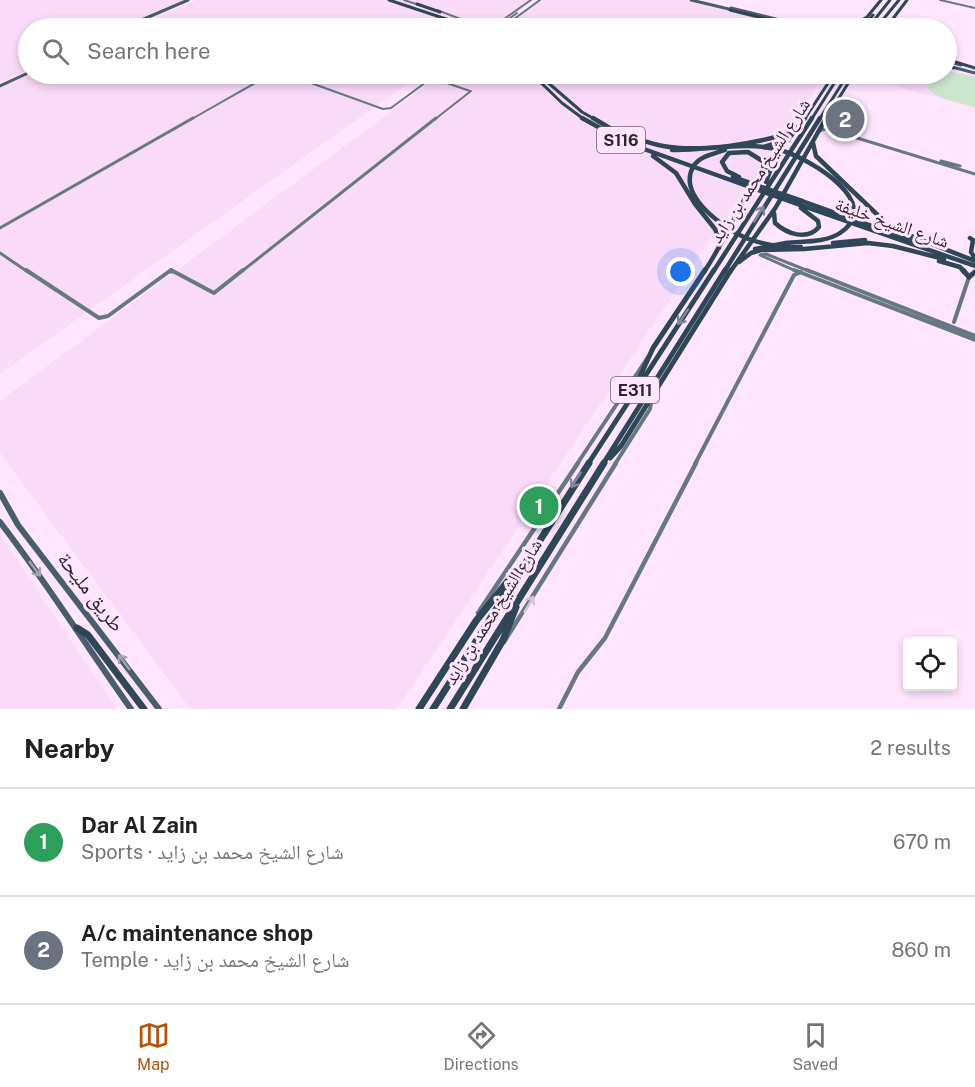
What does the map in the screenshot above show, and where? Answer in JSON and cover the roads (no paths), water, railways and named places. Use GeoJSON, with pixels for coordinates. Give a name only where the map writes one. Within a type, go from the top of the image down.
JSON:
{"type":"FeatureCollection","features":[{"type":"Feature","properties":{"kind":"highway"},"geometry":{"type":"LineString","coordinates":[[387,0],[445,18]]}},
{"type":"Feature","properties":{"kind":"highway"},"geometry":{"type":"LineString","coordinates":[[397,0],[452,17]]}},
{"type":"Feature","properties":{"kind":"highway"},"geometry":{"type":"LineString","coordinates":[[864,18],[883,0]]}},
{"type":"Feature","properties":{"kind":"highway"},"geometry":{"type":"LineString","coordinates":[[869,18],[883,0]]}},
{"type":"Feature","properties":{"kind":"highway"},"geometry":{"type":"LineString","coordinates":[[876,18],[890,0]]}},
{"type":"Feature","properties":{"kind":"highway"},"geometry":{"type":"LineString","coordinates":[[884,18],[899,0]]}},
{"type":"Feature","properties":{"kind":"highway"},"geometry":{"type":"LineString","coordinates":[[893,18],[908,0]]}},
{"type":"Feature","properties":{"kind":"highway"},"geometry":{"type":"LineString","coordinates":[[417,4],[452,17]]}},
{"type":"Feature","properties":{"kind":"highway"},"geometry":{"type":"LineString","coordinates":[[889,18],[893,8]]}},
{"type":"Feature","properties":{"kind":"highway"},"geometry":{"type":"LineString","coordinates":[[422,10],[442,18]]}},
{"type":"Feature","properties":{"kind":"highway"},"geometry":{"type":"LineString","coordinates":[[730,10],[762,18]]}},
{"type":"Feature","properties":{"kind":"highway"},"geometry":{"type":"LineString","coordinates":[[957,66],[975,70]]}},
{"type":"Feature","properties":{"kind":"highway","name":"S116"},"geometry":{"type":"LineString","coordinates":[[543,84],[573,112],[613,136],[751,184],[800,204]]}},
{"type":"Feature","properties":{"kind":"highway","name":"S116"},"geometry":{"type":"LineString","coordinates":[[549,84],[576,108],[608,128],[648,147],[786,200]]}},
{"type":"Feature","properties":{"kind":"highway"},"geometry":{"type":"LineString","coordinates":[[757,179],[793,137],[828,84]]}},
{"type":"Feature","properties":{"kind":"highway","name":"شارع الشيخ محمد بن زايد"},"geometry":{"type":"LineString","coordinates":[[433,709],[521,567],[633,392],[649,371],[765,186],[834,84]]}},
{"type":"Feature","properties":{"kind":"highway","name":"شارع الشيخ محمد بن زايد"},"geometry":{"type":"LineString","coordinates":[[450,709],[842,84]]}},
{"type":"Feature","properties":{"kind":"highway"},"geometry":{"type":"LineString","coordinates":[[835,96],[846,84]]}},
{"type":"Feature","properties":{"kind":"highway"},"geometry":{"type":"LineString","coordinates":[[607,461],[621,446],[734,266],[776,207],[812,141],[848,84]]}},
{"type":"Feature","properties":{"kind":"highway"},"geometry":{"type":"LineString","coordinates":[[541,88],[551,92]]}},
{"type":"Feature","properties":{"kind":"highway"},"geometry":{"type":"LineString","coordinates":[[608,128],[674,171],[690,197],[715,229],[719,238],[718,252]]}},
{"type":"Feature","properties":{"kind":"highway"},"geometry":{"type":"LineString","coordinates":[[629,142],[680,148],[776,140],[797,131]]}},
{"type":"Feature","properties":{"kind":"highway"},"geometry":{"type":"LineString","coordinates":[[793,137],[771,146],[730,150],[709,155],[693,168],[689,182],[698,202],[719,222],[742,236],[774,246],[801,247],[858,240],[879,241],[944,259]]}},
{"type":"Feature","properties":{"kind":"highway"},"geometry":{"type":"LineString","coordinates":[[756,140],[776,140]]}},
{"type":"Feature","properties":{"kind":"highway"},"geometry":{"type":"LineString","coordinates":[[812,141],[816,156],[878,217],[904,232],[975,265]]}},
{"type":"Feature","properties":{"kind":"highway"},"geometry":{"type":"LineString","coordinates":[[629,142],[672,150],[744,146],[771,148],[806,160],[832,177],[853,202],[854,215],[849,225],[840,233],[825,238],[753,249],[734,266]]}},
{"type":"Feature","properties":{"kind":"highway"},"geometry":{"type":"LineString","coordinates":[[633,392],[648,356],[718,252],[745,197],[765,166],[757,156],[746,152],[729,153],[723,160],[725,168],[751,184]]}},
{"type":"Feature","properties":{"kind":"highway"},"geometry":{"type":"LineString","coordinates":[[765,186],[779,154]]}},
{"type":"Feature","properties":{"kind":"highway"},"geometry":{"type":"LineString","coordinates":[[776,207],[773,217],[780,228],[799,235],[814,233],[818,229],[818,221],[800,204],[786,200]]}},
{"type":"Feature","properties":{"kind":"highway","name":"شارع الشيخ خليفة"},"geometry":{"type":"LineString","coordinates":[[800,204],[975,265]]}},
{"type":"Feature","properties":{"kind":"highway"},"geometry":{"type":"LineString","coordinates":[[849,245],[878,245],[901,249],[956,266],[969,277],[975,265],[971,252],[973,240],[970,238]]}},
{"type":"Feature","properties":{"kind":"highway"},"geometry":{"type":"LineString","coordinates":[[734,266],[748,255],[761,250],[884,244],[975,265]]}},
{"type":"Feature","properties":{"kind":"highway"},"geometry":{"type":"LineString","coordinates":[[419,709],[476,621],[505,582],[521,567]]}},
{"type":"Feature","properties":{"kind":"highway"},"geometry":{"type":"LineString","coordinates":[[463,709],[509,627],[518,601]]}},
{"type":"Feature","properties":{"kind":"highway"},"geometry":{"type":"LineString","coordinates":[[78,628],[88,635],[144,709]]}},
{"type":"Feature","properties":{"kind":"main road"},"geometry":{"type":"LineString","coordinates":[[147,18],[191,0]]}},
{"type":"Feature","properties":{"kind":"main road"},"geometry":{"type":"LineString","coordinates":[[151,18],[191,0]]}},
{"type":"Feature","properties":{"kind":"main road"},"geometry":{"type":"LineString","coordinates":[[387,0],[441,18]]}},
{"type":"Feature","properties":{"kind":"main road"},"geometry":{"type":"LineString","coordinates":[[404,0],[458,18]]}},
{"type":"Feature","properties":{"kind":"main road"},"geometry":{"type":"LineString","coordinates":[[512,18],[536,0]]}},
{"type":"Feature","properties":{"kind":"main road"},"geometry":{"type":"LineString","coordinates":[[505,18],[536,0]]}},
{"type":"Feature","properties":{"kind":"main road"},"geometry":{"type":"LineString","coordinates":[[512,18],[536,0]]}},
{"type":"Feature","properties":{"kind":"main road"},"geometry":{"type":"LineString","coordinates":[[692,0],[766,18]]}},
{"type":"Feature","properties":{"kind":"main road"},"geometry":{"type":"LineString","coordinates":[[698,0],[770,18]]}},
{"type":"Feature","properties":{"kind":"main road"},"geometry":{"type":"LineString","coordinates":[[940,0],[975,7]]}},
{"type":"Feature","properties":{"kind":"main road"},"geometry":{"type":"LineString","coordinates":[[946,0],[975,7]]}},
{"type":"Feature","properties":{"kind":"main road"},"geometry":{"type":"LineString","coordinates":[[957,68],[975,70]]}},
{"type":"Feature","properties":{"kind":"main road"},"geometry":{"type":"LineString","coordinates":[[12,81],[18,76]]}},
{"type":"Feature","properties":{"kind":"main road"},"geometry":{"type":"LineString","coordinates":[[0,85],[18,76]]}},
{"type":"Feature","properties":{"kind":"main road"},"geometry":{"type":"LineString","coordinates":[[0,85],[18,78]]}},
{"type":"Feature","properties":{"kind":"main road"},"geometry":{"type":"LineString","coordinates":[[0,228],[253,84]]}},
{"type":"Feature","properties":{"kind":"main road"},"geometry":{"type":"LineString","coordinates":[[313,84],[379,108],[391,108],[424,84]]}},
{"type":"Feature","properties":{"kind":"main road"},"geometry":{"type":"LineString","coordinates":[[0,253],[100,318],[108,316],[172,270],[214,293],[471,91],[450,84]]}},
{"type":"Feature","properties":{"kind":"main road"},"geometry":{"type":"LineString","coordinates":[[826,119],[829,126],[975,172]]}},
{"type":"Feature","properties":{"kind":"main road"},"geometry":{"type":"LineString","coordinates":[[817,133],[827,129],[975,172]]}},
{"type":"Feature","properties":{"kind":"main road"},"geometry":{"type":"LineString","coordinates":[[846,134],[860,136]]}},
{"type":"Feature","properties":{"kind":"main road"},"geometry":{"type":"LineString","coordinates":[[767,254],[975,338],[763,258],[760,255],[767,254]]}},
{"type":"Feature","properties":{"kind":"main road"},"geometry":{"type":"LineString","coordinates":[[789,268],[794,275]]}},
{"type":"Feature","properties":{"kind":"main road"},"geometry":{"type":"LineString","coordinates":[[559,709],[582,667],[605,638],[794,275],[801,272]]}},
{"type":"Feature","properties":{"kind":"main road"},"geometry":{"type":"LineString","coordinates":[[954,322],[969,277]]}},
{"type":"Feature","properties":{"kind":"main road"},"geometry":{"type":"LineString","coordinates":[[846,289],[886,301]]}},
{"type":"Feature","properties":{"kind":"main road"},"geometry":{"type":"LineString","coordinates":[[476,621],[489,596],[648,356]]}},
{"type":"Feature","properties":{"kind":"main road"},"geometry":{"type":"LineString","coordinates":[[496,652],[510,635],[650,409],[652,398]]}},
{"type":"Feature","properties":{"kind":"main road","name":"طريق مليحة"},"geometry":{"type":"LineString","coordinates":[[0,493],[30,541],[159,709]]}},
{"type":"Feature","properties":{"kind":"main road","name":"طريق مليحة"},"geometry":{"type":"LineString","coordinates":[[0,522],[78,628],[82,640],[131,709]]}},
{"type":"Feature","properties":{"kind":"place","name":"A/c maintenance shop"},"geometry":{"type":"Point","coordinates":[845,119]}},
{"type":"Feature","properties":{"kind":"place","name":"Dar Al Zain"},"geometry":{"type":"Point","coordinates":[539,506]}}]}
